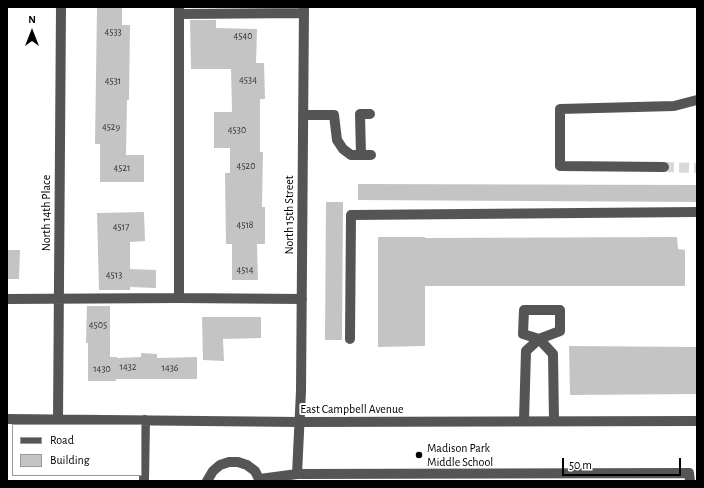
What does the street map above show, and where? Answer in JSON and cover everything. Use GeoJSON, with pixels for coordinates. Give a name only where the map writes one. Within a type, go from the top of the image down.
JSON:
{"type":"FeatureCollection","features":[{"type":"Feature","properties":{"kind":"street","name":"North 14th Place"},"geometry":{"type":"LineString","coordinates":[[58,419],[61,7]]}},
{"type":"Feature","properties":{"kind":"street"},"geometry":{"type":"LineString","coordinates":[[179,298],[180,10],[304,10]]}},
{"type":"Feature","properties":{"kind":"street","name":"North 15th Street"},"geometry":{"type":"LineString","coordinates":[[297,474],[301,391],[304,10]]}},
{"type":"Feature","properties":{"kind":"street"},"geometry":{"type":"LineString","coordinates":[[664,168],[560,166],[560,109],[674,106],[697,100]]}},
{"type":"Feature","properties":{"kind":"street"},"geometry":{"type":"LineString","coordinates":[[303,115],[334,115],[337,140],[342,149],[351,155],[366,155],[360,114],[370,114]]}},
{"type":"Feature","properties":{"kind":"street"},"geometry":{"type":"LineString","coordinates":[[350,339],[351,215],[697,212]]}},
{"type":"Feature","properties":{"kind":"street"},"geometry":{"type":"LineString","coordinates":[[7,299],[179,298],[302,300]]}},
{"type":"Feature","properties":{"kind":"street"},"geometry":{"type":"LineString","coordinates":[[524,421],[526,351],[539,339],[553,354],[554,421]]}},
{"type":"Feature","properties":{"kind":"street","name":"East Campbell Avenue"},"geometry":{"type":"LineString","coordinates":[[7,419],[300,422],[697,421]]}},
{"type":"Feature","properties":{"kind":"street"},"geometry":{"type":"LineString","coordinates":[[144,481],[145,420]]}},
{"type":"Feature","properties":{"kind":"street"},"geometry":{"type":"LineString","coordinates":[[207,481],[213,471],[220,465],[229,462],[238,462],[247,465],[255,471],[260,480],[297,474],[563,477],[689,473],[690,481]]}},
{"type":"Feature","properties":{"kind":"building"},"geometry":{"type":"Polygon","coordinates":[[[97,7],[122,7],[122,25],[130,25],[129,100],[127,100],[126,155],[144,155],[144,182],[100,182],[100,144],[95,144],[97,7]]]}},
{"type":"Feature","properties":{"kind":"building"},"geometry":{"type":"Polygon","coordinates":[[[190,20],[216,20],[216,28],[257,29],[256,63],[264,63],[265,99],[260,99],[260,152],[263,152],[262,207],[265,207],[265,244],[257,244],[258,280],[232,280],[232,244],[226,244],[225,173],[230,173],[230,148],[214,148],[214,112],[232,112],[231,69],[191,69],[190,20]]]}},
{"type":"Feature","properties":{"kind":"building"},"geometry":{"type":"Polygon","coordinates":[[[358,184],[697,185],[697,202],[358,200],[358,184]]]}},
{"type":"Feature","properties":{"kind":"building"},"geometry":{"type":"Polygon","coordinates":[[[326,202],[343,202],[342,340],[325,340],[326,202]]]}},
{"type":"Feature","properties":{"kind":"building"},"geometry":{"type":"Polygon","coordinates":[[[144,212],[145,241],[130,242],[130,269],[156,270],[156,288],[130,287],[130,290],[99,290],[97,213],[144,212]]]}},
{"type":"Feature","properties":{"kind":"building"},"geometry":{"type":"Polygon","coordinates":[[[378,237],[677,237],[678,249],[685,250],[685,286],[425,286],[425,346],[378,347],[378,237]]]}},
{"type":"Feature","properties":{"kind":"building"},"geometry":{"type":"Polygon","coordinates":[[[7,250],[20,250],[19,279],[7,279],[7,250]]]}},
{"type":"Feature","properties":{"kind":"building"},"geometry":{"type":"Polygon","coordinates":[[[87,306],[110,306],[110,357],[141,357],[141,353],[157,354],[157,358],[197,357],[197,379],[116,379],[116,381],[88,381],[88,343],[86,343],[87,306]]]}},
{"type":"Feature","properties":{"kind":"building"},"geometry":{"type":"Polygon","coordinates":[[[202,317],[261,317],[261,338],[223,339],[224,361],[203,360],[202,317]]]}},
{"type":"Feature","properties":{"kind":"building"},"geometry":{"type":"Polygon","coordinates":[[[569,346],[697,347],[697,394],[570,395],[569,346]]]}},
{"type":"Feature","properties":{"kind":"tunnel"},"geometry":{"type":"LineString","coordinates":[[664,167],[697,168]]}},
{"type":"Feature","properties":{"kind":"place","name":"Madison Park Middle School"},"geometry":{"type":"Point","coordinates":[419,455]}}]}
